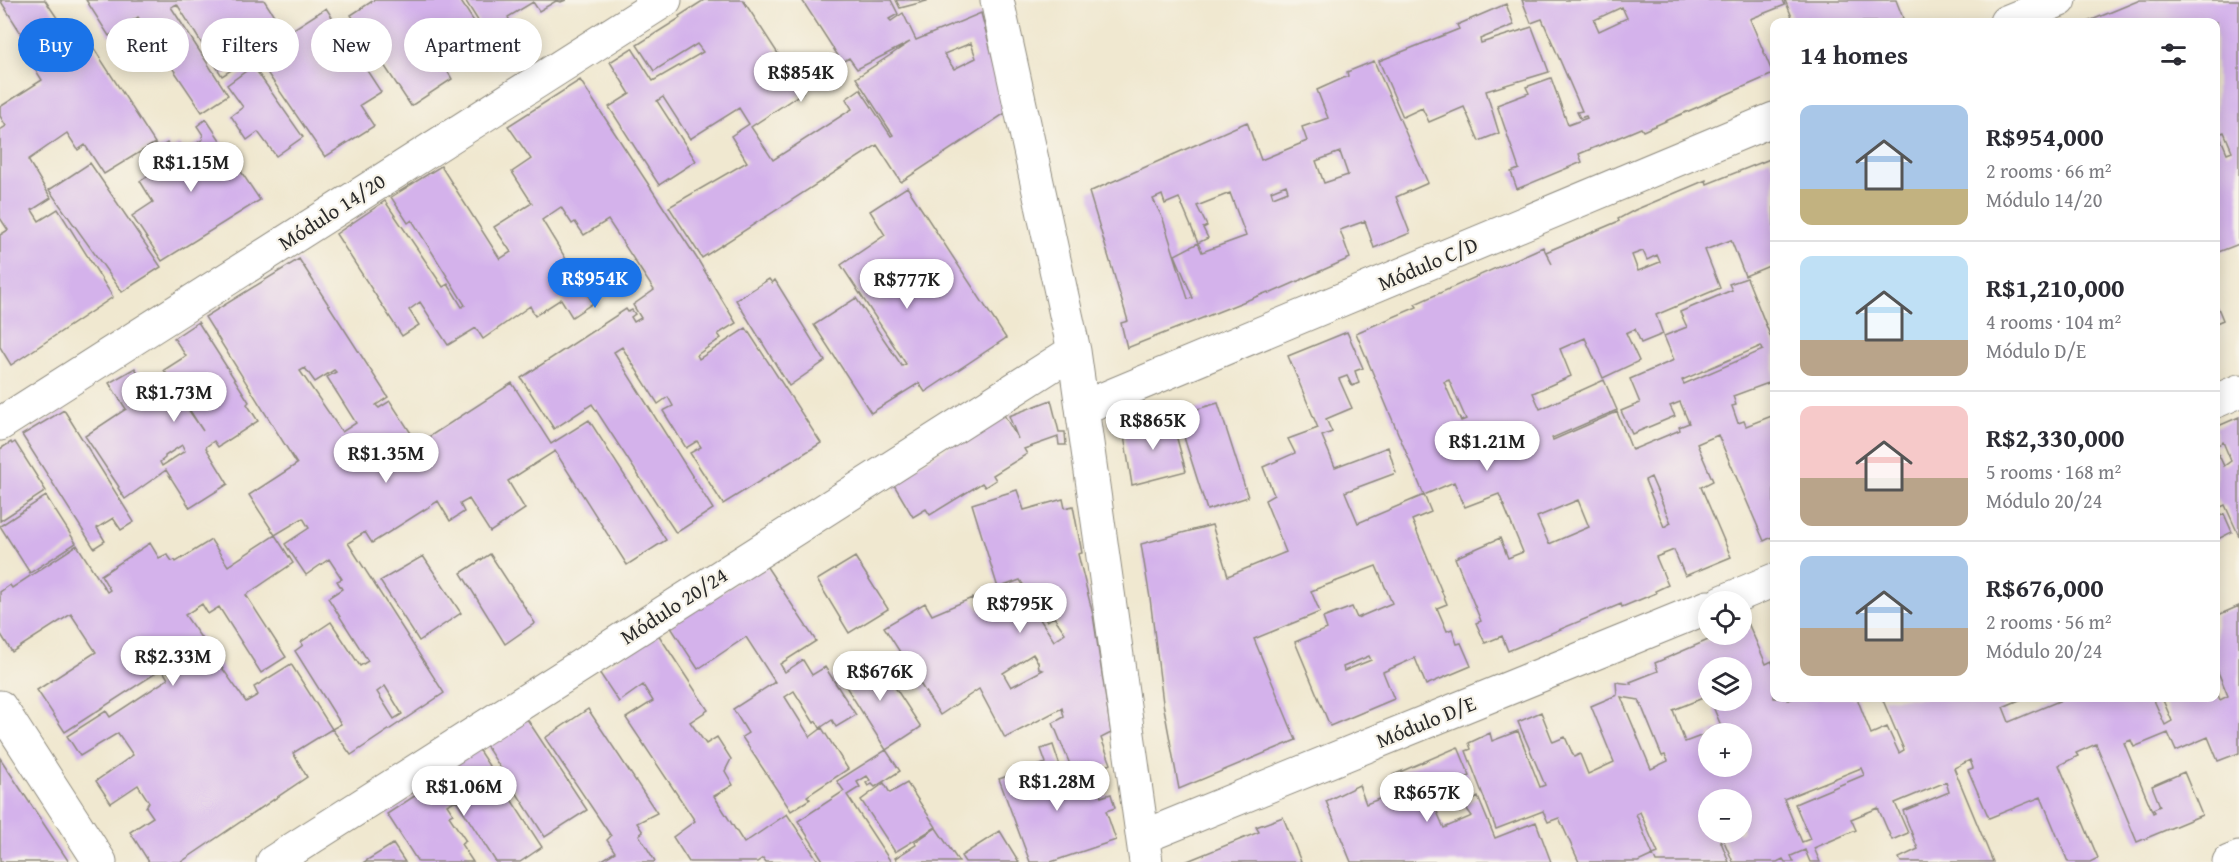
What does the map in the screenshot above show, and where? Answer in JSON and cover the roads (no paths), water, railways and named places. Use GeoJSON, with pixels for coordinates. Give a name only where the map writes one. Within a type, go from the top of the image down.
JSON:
{"type":"FeatureCollection","features":[{"type":"Feature","properties":{"kind":"street","name":"Módulo 14/20"},"geometry":{"type":"LineString","coordinates":[[0,424],[664,0]]}},
{"type":"Feature","properties":{"kind":"street"},"geometry":{"type":"LineString","coordinates":[[998,0],[1074,351],[1145,849]]}},
{"type":"Feature","properties":{"kind":"street"},"geometry":{"type":"LineString","coordinates":[[2016,18],[2060,0]]}},
{"type":"Feature","properties":{"kind":"street","name":"Módulo C/D"},"geometry":{"type":"LineString","coordinates":[[1082,408],[1770,121]]}},
{"type":"Feature","properties":{"kind":"street","name":"Módulo 20/24"},"geometry":{"type":"LineString","coordinates":[[273,862],[1074,351]]}},
{"type":"Feature","properties":{"kind":"street"},"geometry":{"type":"LineString","coordinates":[[2220,399],[2239,391]]}},
{"type":"Feature","properties":{"kind":"street"},"geometry":{"type":"LineString","coordinates":[[1748,591],[1770,582]]}},
{"type":"Feature","properties":{"kind":"street","name":"Módulo D/E"},"geometry":{"type":"LineString","coordinates":[[1145,849],[1698,611]]}},
{"type":"Feature","properties":{"kind":"street"},"geometry":{"type":"LineString","coordinates":[[0,707],[100,862]]}},
{"type":"Feature","properties":{"kind":"street"},"geometry":{"type":"LineString","coordinates":[[2229,862],[2239,858]]}}]}
